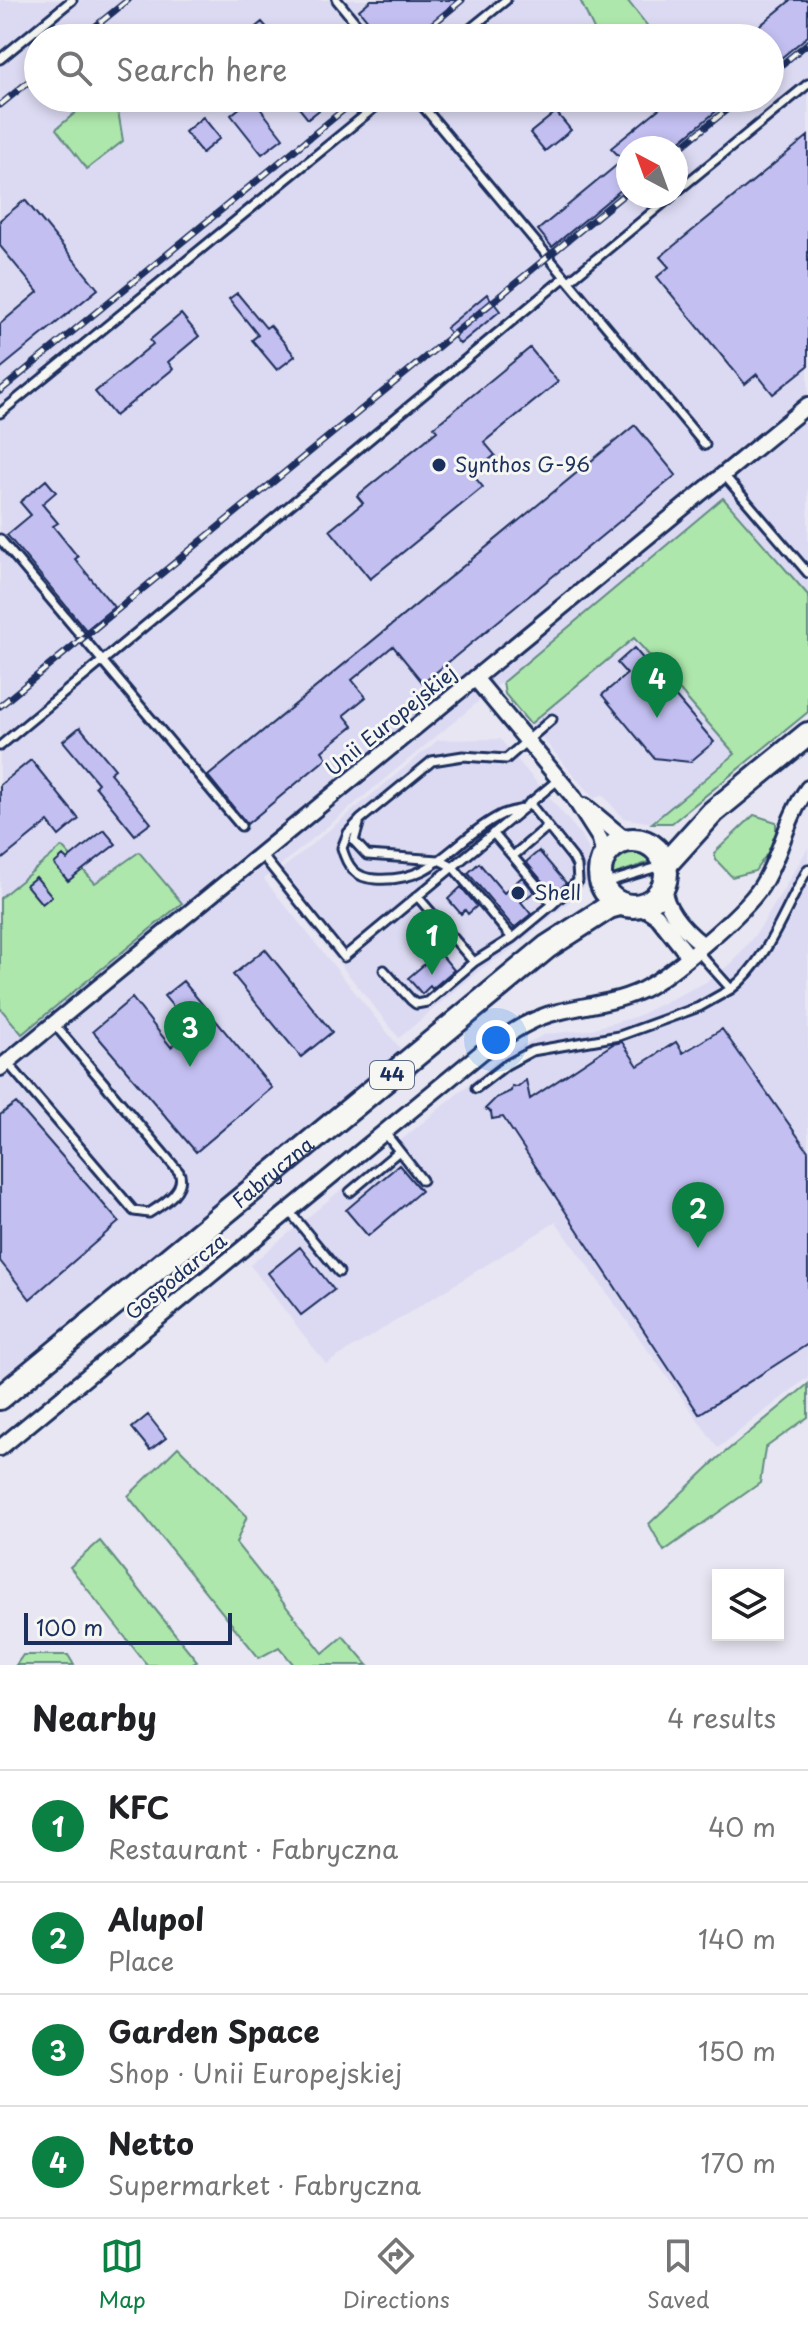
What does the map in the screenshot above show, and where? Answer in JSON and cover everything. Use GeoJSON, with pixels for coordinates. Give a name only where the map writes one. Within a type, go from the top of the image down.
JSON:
{"type":"FeatureCollection","features":[{"type":"Feature","properties":{"kind":"main road","name":"44"},"geometry":{"type":"LineString","coordinates":[[630,905],[654,898],[664,875],[713,812],[808,734]]}},
{"type":"Feature","properties":{"kind":"main road","name":"44"},"geometry":{"type":"LineString","coordinates":[[604,857],[615,845],[641,843],[713,812]]}},
{"type":"Feature","properties":{"kind":"main road"},"geometry":{"type":"LineString","coordinates":[[641,843],[664,875]]}},
{"type":"Feature","properties":{"kind":"main road"},"geometry":{"type":"LineString","coordinates":[[604,857],[600,869],[602,884],[608,895],[630,905]]}},
{"type":"Feature","properties":{"kind":"main road","name":"Fabryczna"},"geometry":{"type":"LineString","coordinates":[[0,1398],[547,947],[588,906],[602,884]]}},
{"type":"Feature","properties":{"kind":"main road","name":"Fabryczna"},"geometry":{"type":"LineString","coordinates":[[547,947],[609,907],[630,905]]}},
{"type":"Feature","properties":{"kind":"street","name":"Unii Europejskiej"},"geometry":{"type":"LineString","coordinates":[[4,1065],[808,405]]}},
{"type":"Feature","properties":{"kind":"street"},"geometry":{"type":"LineString","coordinates":[[475,678],[572,795],[600,839],[604,857]]}},
{"type":"Feature","properties":{"kind":"street","name":"Gospodarcza"},"geometry":{"type":"LineString","coordinates":[[0,1448],[482,1052],[513,1031],[555,1012],[611,1002],[642,990],[737,916],[761,887],[786,825],[808,788]]}},
{"type":"Feature","properties":{"kind":"street"},"geometry":{"type":"LineString","coordinates":[[572,795],[612,829],[641,843]]}},
{"type":"Feature","properties":{"kind":"street"},"geometry":{"type":"LineString","coordinates":[[664,875],[668,906],[691,935],[695,949]]}},
{"type":"Feature","properties":{"kind":"street"},"geometry":{"type":"LineString","coordinates":[[630,905],[657,916],[695,949]]}},
{"type":"Feature","properties":{"kind":"lane"},"geometry":{"type":"LineString","coordinates":[[43,24],[72,0]]}},
{"type":"Feature","properties":{"kind":"lane"},"geometry":{"type":"LineString","coordinates":[[337,0],[357,24]]}},
{"type":"Feature","properties":{"kind":"lane"},"geometry":{"type":"LineString","coordinates":[[476,24],[506,0]]}},
{"type":"Feature","properties":{"kind":"lane"},"geometry":{"type":"LineString","coordinates":[[0,59],[24,39]]}},
{"type":"Feature","properties":{"kind":"lane"},"geometry":{"type":"LineString","coordinates":[[784,104],[808,84]]}},
{"type":"Feature","properties":{"kind":"lane"},"geometry":{"type":"LineString","coordinates":[[0,413],[369,112]]}},
{"type":"Feature","properties":{"kind":"lane"},"geometry":{"type":"LineString","coordinates":[[428,112],[705,445]]}},
{"type":"Feature","properties":{"kind":"lane"},"geometry":{"type":"LineString","coordinates":[[688,183],[774,112]]}},
{"type":"Feature","properties":{"kind":"lane"},"geometry":{"type":"LineString","coordinates":[[0,746],[656,208]]}},
{"type":"Feature","properties":{"kind":"lane"},"geometry":{"type":"LineString","coordinates":[[723,474],[808,573]]}},
{"type":"Feature","properties":{"kind":"lane"},"geometry":{"type":"LineString","coordinates":[[0,539],[241,826]]}},
{"type":"Feature","properties":{"kind":"lane"},"geometry":{"type":"LineString","coordinates":[[526,806],[502,814],[421,873],[396,880],[367,879],[357,875],[350,868],[342,848],[348,833],[361,819],[432,761],[463,756],[506,759],[552,719]]}},
{"type":"Feature","properties":{"kind":"lane"},"geometry":{"type":"LineString","coordinates":[[261,854],[344,957],[559,779]]}},
{"type":"Feature","properties":{"kind":"lane"},"geometry":{"type":"LineString","coordinates":[[384,970],[411,1000],[421,1004],[427,1002],[474,962],[512,938],[573,888],[579,874],[573,858],[526,806]]}},
{"type":"Feature","properties":{"kind":"lane"},"geometry":{"type":"LineString","coordinates":[[361,819],[354,841],[367,855],[439,860],[453,867],[512,938]]}},
{"type":"Feature","properties":{"kind":"lane"},"geometry":{"type":"LineString","coordinates":[[513,856],[547,827]]}},
{"type":"Feature","properties":{"kind":"lane"},"geometry":{"type":"LineString","coordinates":[[493,833],[553,904]]}},
{"type":"Feature","properties":{"kind":"lane"},"geometry":{"type":"LineString","coordinates":[[476,1088],[506,1065],[532,1051],[619,1036],[699,1007],[731,989],[745,979],[759,958],[808,869]]}},
{"type":"Feature","properties":{"kind":"lane"},"geometry":{"type":"LineString","coordinates":[[602,884],[664,875]]}},
{"type":"Feature","properties":{"kind":"lane"},"geometry":{"type":"LineString","coordinates":[[417,896],[474,962]]}},
{"type":"Feature","properties":{"kind":"lane"},"geometry":{"type":"LineString","coordinates":[[695,949],[731,989]]}},
{"type":"Feature","properties":{"kind":"lane"},"geometry":{"type":"LineString","coordinates":[[4,1065],[134,1211],[149,1213],[157,1208],[180,1187],[182,1179],[179,1172],[54,1023]]}},
{"type":"Feature","properties":{"kind":"lane"},"geometry":{"type":"LineString","coordinates":[[385,1133],[422,1180]]}},
{"type":"Feature","properties":{"kind":"lane"},"geometry":{"type":"LineString","coordinates":[[350,1192],[399,1151]]}},
{"type":"Feature","properties":{"kind":"lane"},"geometry":{"type":"LineString","coordinates":[[289,1211],[339,1272]]}},
{"type":"Feature","properties":{"kind":"shaded area"},"geometry":{"type":"Polygon","coordinates":[[[0,0],[808,0],[808,595],[723,499],[264,879],[403,1052],[0,1381],[0,0]]]}},
{"type":"Feature","properties":{"kind":"shaded area"},"geometry":{"type":"Polygon","coordinates":[[[633,638],[735,754],[652,823],[623,818],[602,794],[594,799],[530,724],[633,638]]]}},
{"type":"Feature","properties":{"kind":"shaded area"},"geometry":{"type":"Polygon","coordinates":[[[500,739],[581,835],[589,850],[586,885],[566,905],[508,952],[481,969],[399,1038],[271,878],[438,740],[500,739]]]}},
{"type":"Feature","properties":{"kind":"shaded area"},"geometry":{"type":"Polygon","coordinates":[[[808,848],[808,1377],[718,1448],[556,1222],[326,1364],[250,1265],[508,1052],[546,1034],[588,1030],[635,1017],[706,982],[733,962],[761,927],[808,848]]]}},
{"type":"Feature","properties":{"kind":"green space"},"geometry":{"type":"Polygon","coordinates":[[[580,0],[627,0],[646,24],[591,24],[580,0]]]}},
{"type":"Feature","properties":{"kind":"green space"},"geometry":{"type":"Polygon","coordinates":[[[76,112],[118,112],[123,141],[87,169],[56,129],[76,112]]]}},
{"type":"Feature","properties":{"kind":"green space"},"geometry":{"type":"Polygon","coordinates":[[[723,498],[808,595],[808,712],[672,823],[652,823],[735,754],[634,638],[530,724],[505,694],[503,682],[723,498]]]}},
{"type":"Feature","properties":{"kind":"green space"},"geometry":{"type":"Polygon","coordinates":[[[754,815],[776,822],[776,841],[755,871],[732,877],[716,860],[714,853],[754,815]]]}},
{"type":"Feature","properties":{"kind":"green space"},"geometry":{"type":"Polygon","coordinates":[[[62,847],[95,883],[139,852],[182,903],[22,1034],[0,1008],[0,898],[62,847]]]}},
{"type":"Feature","properties":{"kind":"green space"},"geometry":{"type":"Polygon","coordinates":[[[632,850],[648,854],[652,861],[610,876],[616,858],[632,850]]]}},
{"type":"Feature","properties":{"kind":"green space"},"geometry":{"type":"Polygon","coordinates":[[[808,1384],[808,1417],[765,1448],[760,1483],[664,1551],[649,1524],[717,1459],[808,1384]]]}},
{"type":"Feature","properties":{"kind":"green space"},"geometry":{"type":"Polygon","coordinates":[[[178,1447],[247,1516],[236,1543],[323,1653],[343,1636],[368,1665],[294,1665],[279,1647],[259,1658],[128,1496],[178,1447]]]}},
{"type":"Feature","properties":{"kind":"green space"},"geometry":{"type":"Polygon","coordinates":[[[100,1541],[197,1661],[189,1665],[147,1665],[70,1567],[100,1541]]]}},
{"type":"Feature","properties":{"kind":"green space"},"geometry":{"type":"Polygon","coordinates":[[[23,1655],[68,1655],[74,1665],[16,1665],[23,1655]]]}},
{"type":"Feature","properties":{"kind":"building"},"geometry":{"type":"Polygon","coordinates":[[[371,0],[462,0],[433,24],[370,24],[359,10],[371,0]]]}},
{"type":"Feature","properties":{"kind":"building"},"geometry":{"type":"Polygon","coordinates":[[[791,0],[808,0],[808,36],[784,56],[784,24],[762,24],[791,0]]]}},
{"type":"Feature","properties":{"kind":"building"},"geometry":{"type":"Polygon","coordinates":[[[235,112],[263,112],[283,138],[262,154],[231,115],[235,112]]]}},
{"type":"Feature","properties":{"kind":"building"},"geometry":{"type":"Polygon","coordinates":[[[302,112],[317,112],[308,119],[302,112]]]}},
{"type":"Feature","properties":{"kind":"building"},"geometry":{"type":"Polygon","coordinates":[[[556,112],[571,130],[545,151],[530,133],[556,112]]]}},
{"type":"Feature","properties":{"kind":"building"},"geometry":{"type":"Polygon","coordinates":[[[655,112],[715,112],[686,136],[626,136],[655,112]]]}},
{"type":"Feature","properties":{"kind":"building"},"geometry":{"type":"Polygon","coordinates":[[[203,117],[220,138],[202,153],[185,132],[203,117]]]}},
{"type":"Feature","properties":{"kind":"building"},"geometry":{"type":"Polygon","coordinates":[[[808,136],[808,366],[773,394],[757,374],[745,384],[657,277],[669,267],[660,257],[808,136]]]}},
{"type":"Feature","properties":{"kind":"building"},"geometry":{"type":"Polygon","coordinates":[[[616,166],[616,194],[552,247],[538,230],[616,166]]]}},
{"type":"Feature","properties":{"kind":"building"},"geometry":{"type":"Polygon","coordinates":[[[25,200],[98,289],[0,369],[0,324],[38,292],[0,246],[0,220],[25,200]]]}},
{"type":"Feature","properties":{"kind":"building"},"geometry":{"type":"Polygon","coordinates":[[[237,293],[266,328],[270,325],[295,356],[277,370],[252,340],[258,335],[229,299],[237,293]]]}},
{"type":"Feature","properties":{"kind":"building"},"geometry":{"type":"Polygon","coordinates":[[[487,294],[500,311],[460,344],[446,328],[487,294]]]}},
{"type":"Feature","properties":{"kind":"building"},"geometry":{"type":"Polygon","coordinates":[[[181,314],[199,336],[168,362],[173,369],[115,416],[95,392],[153,344],[150,340],[181,314]]]}},
{"type":"Feature","properties":{"kind":"building","name":"Synthos G-96"},"geometry":{"type":"Polygon","coordinates":[[[530,348],[558,382],[484,442],[495,455],[472,474],[483,487],[370,579],[330,530],[363,503],[357,496],[437,431],[434,427],[530,348]]]}},
{"type":"Feature","properties":{"kind":"building"},"geometry":{"type":"Polygon","coordinates":[[[635,425],[676,475],[423,683],[393,646],[352,680],[366,697],[344,715],[353,726],[322,751],[327,758],[247,824],[208,776],[635,425]]]}},
{"type":"Feature","properties":{"kind":"building"},"geometry":{"type":"Polygon","coordinates":[[[46,480],[56,492],[42,504],[58,523],[53,526],[114,607],[86,630],[7,535],[31,515],[20,502],[46,480]]]}},
{"type":"Feature","properties":{"kind":"building"},"geometry":{"type":"Polygon","coordinates":[[[634,648],[714,742],[690,762],[654,758],[602,695],[627,674],[617,663],[634,648]]]}},
{"type":"Feature","properties":{"kind":"building"},"geometry":{"type":"Polygon","coordinates":[[[80,727],[115,769],[110,773],[151,823],[135,835],[63,741],[80,727]]]}},
{"type":"Feature","properties":{"kind":"building"},"geometry":{"type":"Polygon","coordinates":[[[31,760],[79,819],[59,836],[48,822],[0,861],[0,785],[31,760]]]}},
{"type":"Feature","properties":{"kind":"building"},"geometry":{"type":"Polygon","coordinates":[[[104,830],[116,844],[68,881],[54,864],[63,856],[67,860],[104,830]]]}},
{"type":"Feature","properties":{"kind":"building"},"geometry":{"type":"Polygon","coordinates":[[[539,851],[566,883],[554,895],[526,862],[539,851]]]}},
{"type":"Feature","properties":{"kind":"building"},"geometry":{"type":"Polygon","coordinates":[[[479,863],[504,893],[522,877],[534,892],[521,902],[531,914],[514,928],[468,873],[479,863]]]}},
{"type":"Feature","properties":{"kind":"building"},"geometry":{"type":"Polygon","coordinates":[[[36,877],[52,896],[42,904],[26,885],[36,877]]]}},
{"type":"Feature","properties":{"kind":"building"},"geometry":{"type":"Polygon","coordinates":[[[461,887],[477,906],[468,914],[465,910],[461,914],[448,899],[461,887]]]}},
{"type":"Feature","properties":{"kind":"building"},"geometry":{"type":"Polygon","coordinates":[[[265,949],[332,1032],[301,1057],[233,975],[265,949]]]}},
{"type":"Feature","properties":{"kind":"building"},"geometry":{"type":"Polygon","coordinates":[[[439,952],[454,970],[422,994],[408,978],[439,952]]]}},
{"type":"Feature","properties":{"kind":"building"},"geometry":{"type":"Polygon","coordinates":[[[183,981],[272,1088],[196,1152],[93,1031],[132,998],[171,1047],[192,1029],[164,996],[183,981]]]}},
{"type":"Feature","properties":{"kind":"building"},"geometry":{"type":"Polygon","coordinates":[[[722,1029],[808,1151],[808,1344],[699,1414],[503,1117],[492,1119],[491,1112],[485,1109],[496,1098],[511,1091],[512,1086],[517,1087],[526,1080],[530,1099],[613,1044],[622,1042],[638,1066],[676,1042],[683,1053],[722,1029]]]}},
{"type":"Feature","properties":{"kind":"building"},"geometry":{"type":"Polygon","coordinates":[[[16,1103],[119,1222],[30,1299],[0,1261],[0,1115],[16,1103]]]}},
{"type":"Feature","properties":{"kind":"building"},"geometry":{"type":"Polygon","coordinates":[[[399,1165],[421,1191],[368,1236],[346,1210],[399,1165]]]}},
{"type":"Feature","properties":{"kind":"building"},"geometry":{"type":"Polygon","coordinates":[[[300,1247],[334,1290],[301,1315],[268,1273],[300,1247]]]}},
{"type":"Feature","properties":{"kind":"building"},"geometry":{"type":"Polygon","coordinates":[[[148,1415],[166,1438],[150,1450],[132,1428],[148,1415]]]}},
{"type":"Feature","properties":{"kind":"railway"},"geometry":{"type":"LineString","coordinates":[[98,24],[128,0]]}},
{"type":"Feature","properties":{"kind":"railway"},"geometry":{"type":"LineString","coordinates":[[433,24],[462,0]]}},
{"type":"Feature","properties":{"kind":"railway"},"geometry":{"type":"LineString","coordinates":[[784,63],[808,43]]}},
{"type":"Feature","properties":{"kind":"railway"},"geometry":{"type":"LineString","coordinates":[[0,105],[24,85]]}},
{"type":"Feature","properties":{"kind":"railway"},"geometry":{"type":"LineString","coordinates":[[0,391],[341,112]]}},
{"type":"Feature","properties":{"kind":"railway"},"geometry":{"type":"LineString","coordinates":[[688,141],[724,112]]}},
{"type":"Feature","properties":{"kind":"railway"},"geometry":{"type":"LineString","coordinates":[[0,706],[616,201]]}},
{"type":"Feature","properties":{"kind":"place","name":"Synthos G-96"},"geometry":{"type":"Point","coordinates":[439,465]}},
{"type":"Feature","properties":{"kind":"place","name":"Netto"},"geometry":{"type":"Point","coordinates":[657,718]}},
{"type":"Feature","properties":{"kind":"place","name":"Shell"},"geometry":{"type":"Point","coordinates":[518,893]}},
{"type":"Feature","properties":{"kind":"place","name":"KFC"},"geometry":{"type":"Point","coordinates":[432,975]}},
{"type":"Feature","properties":{"kind":"place","name":"Garden Space"},"geometry":{"type":"Point","coordinates":[190,1067]}},
{"type":"Feature","properties":{"kind":"place","name":"Alupol"},"geometry":{"type":"Point","coordinates":[698,1248]}}]}
